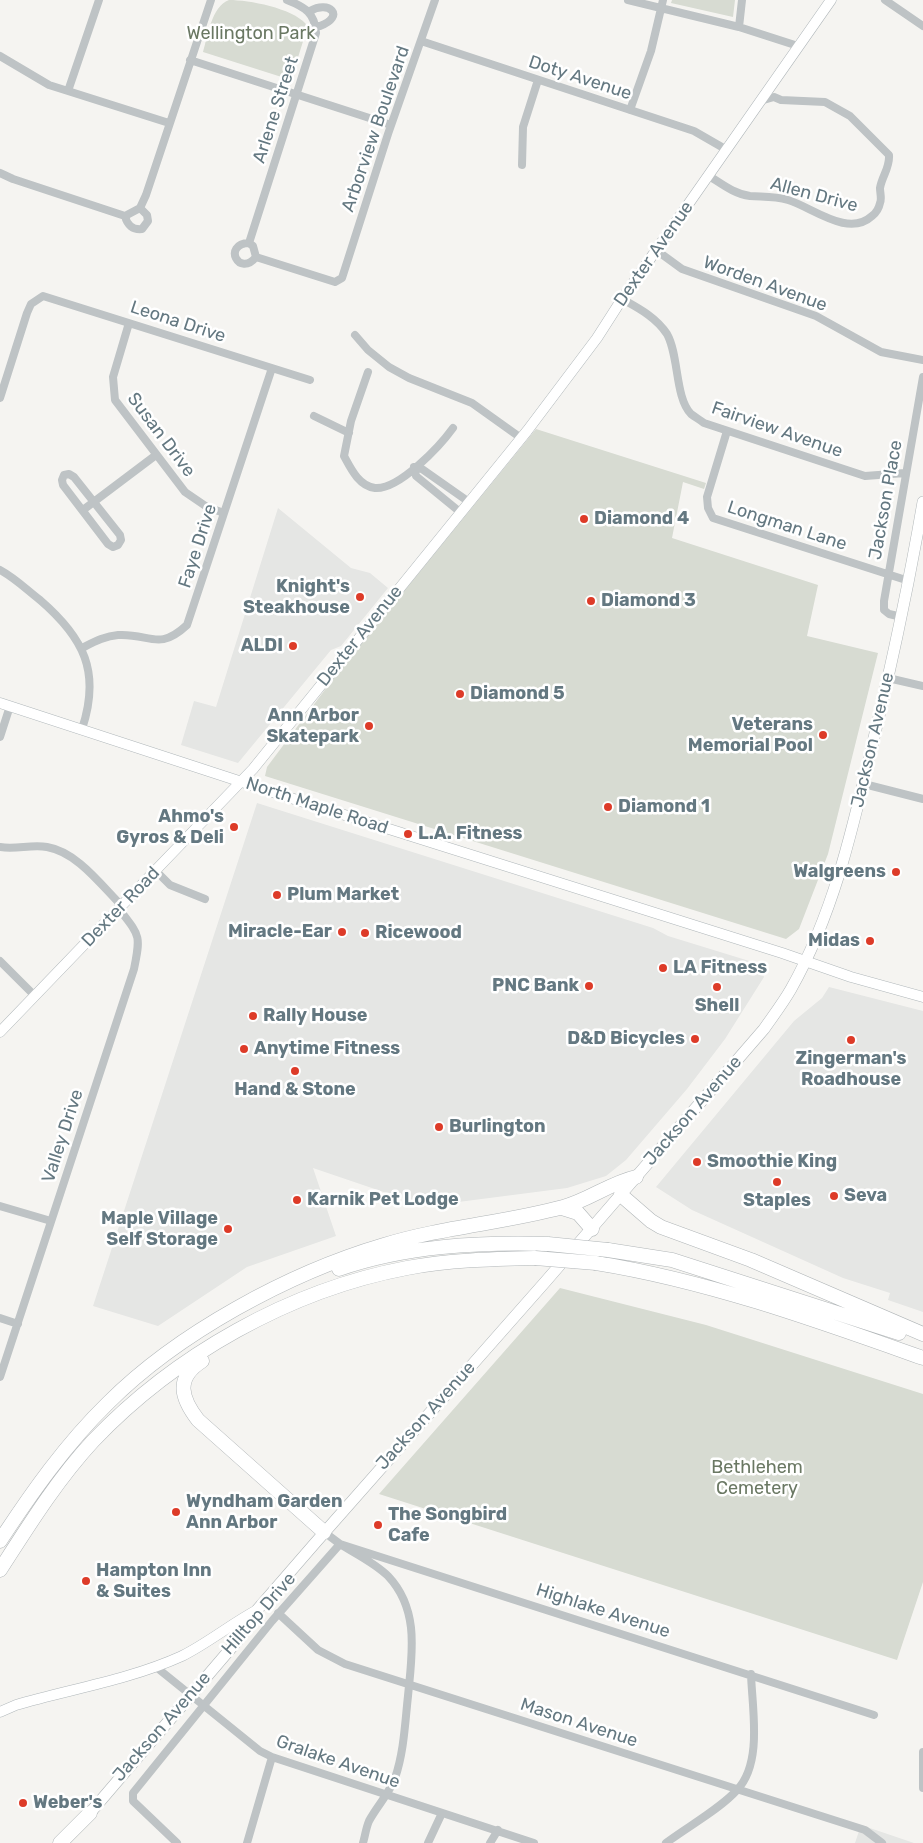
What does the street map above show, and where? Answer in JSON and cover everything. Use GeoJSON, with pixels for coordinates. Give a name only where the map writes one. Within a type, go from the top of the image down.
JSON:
{"type":"FeatureCollection","features":[{"type":"Feature","properties":{"kind":"highway"},"geometry":{"type":"LineString","coordinates":[[0,1541],[53,1466],[108,1402],[161,1359],[221,1319],[276,1286],[321,1267],[383,1245],[429,1232],[562,1208],[591,1198],[618,1181],[636,1177]]}},
{"type":"Feature","properties":{"kind":"highway"},"geometry":{"type":"LineString","coordinates":[[622,1195],[651,1221],[661,1227],[750,1260],[923,1334]]}},
{"type":"Feature","properties":{"kind":"highway"},"geometry":{"type":"LineString","coordinates":[[562,1208],[578,1213],[592,1229]]}},
{"type":"Feature","properties":{"kind":"highway"},"geometry":{"type":"LineString","coordinates":[[221,1319],[307,1281],[346,1267],[382,1258],[451,1246],[548,1244],[608,1250],[681,1263],[861,1319],[923,1341]]}},
{"type":"Feature","properties":{"kind":"highway"},"geometry":{"type":"LineString","coordinates":[[0,1570],[68,1470],[110,1425],[180,1367],[219,1341],[262,1318],[341,1285],[407,1268],[487,1259],[535,1258],[652,1272],[697,1284],[923,1358]]}},
{"type":"Feature","properties":{"kind":"highway"},"geometry":{"type":"LineString","coordinates":[[262,1318],[233,1341],[189,1371],[184,1385],[185,1401],[198,1420],[324,1532]]}},
{"type":"Feature","properties":{"kind":"highway"},"geometry":{"type":"LineString","coordinates":[[60,1843],[90,1813]]}},
{"type":"Feature","properties":{"kind":"main road","name":"Dexter Avenue"},"geometry":{"type":"LineString","coordinates":[[241,782],[521,438],[597,338],[622,299],[831,0]]}},
{"type":"Feature","properties":{"kind":"main road","name":"Jackson Avenue"},"geometry":{"type":"LineString","coordinates":[[65,1843],[238,1640],[257,1610],[324,1532],[622,1195],[764,1030],[790,990],[805,962],[840,872],[864,784],[902,617],[923,502]]}},
{"type":"Feature","properties":{"kind":"main road","name":"North Maple Road"},"geometry":{"type":"LineString","coordinates":[[5,704],[241,782],[805,962],[923,997]]}},
{"type":"Feature","properties":{"kind":"main road","name":"Dexter Road"},"geometry":{"type":"LineString","coordinates":[[0,1032],[241,782]]}},
{"type":"Feature","properties":{"kind":"main road","name":"Jackson Avenue"},"geometry":{"type":"LineString","coordinates":[[0,1712],[16,1705],[129,1676],[156,1666],[183,1655],[257,1610]]}},
{"type":"Feature","properties":{"kind":"street"},"geometry":{"type":"LineString","coordinates":[[68,91],[99,0]]}},
{"type":"Feature","properties":{"kind":"street"},"geometry":{"type":"LineString","coordinates":[[0,173],[13,179],[128,215],[140,208],[211,0]]}},
{"type":"Feature","properties":{"kind":"street"},"geometry":{"type":"LineString","coordinates":[[287,0],[302,5],[310,11],[316,26],[332,20],[334,12],[333,7],[318,4],[310,11]]}},
{"type":"Feature","properties":{"kind":"street","name":"Arborview Boulevard"},"geometry":{"type":"LineString","coordinates":[[256,258],[335,282],[342,278],[391,125],[435,0]]}},
{"type":"Feature","properties":{"kind":"street"},"geometry":{"type":"LineString","coordinates":[[628,0],[739,28],[798,46]]}},
{"type":"Feature","properties":{"kind":"street"},"geometry":{"type":"LineString","coordinates":[[630,110],[651,51],[663,0]]}},
{"type":"Feature","properties":{"kind":"street"},"geometry":{"type":"LineString","coordinates":[[739,28],[742,0]]}},
{"type":"Feature","properties":{"kind":"street"},"geometry":{"type":"LineString","coordinates":[[885,0],[923,26]]}},
{"type":"Feature","properties":{"kind":"street","name":"Arlene Street"},"geometry":{"type":"LineString","coordinates":[[256,258],[251,263],[244,265],[238,262],[234,255],[236,248],[241,243],[249,243],[298,94],[316,33],[316,26]]}},
{"type":"Feature","properties":{"kind":"street","name":"Doty Avenue"},"geometry":{"type":"LineString","coordinates":[[421,41],[694,132],[727,150]]}},
{"type":"Feature","properties":{"kind":"street"},"geometry":{"type":"LineString","coordinates":[[0,56],[39,80],[169,123]]}},
{"type":"Feature","properties":{"kind":"street"},"geometry":{"type":"LineString","coordinates":[[190,60],[391,125]]}},
{"type":"Feature","properties":{"kind":"street"},"geometry":{"type":"LineString","coordinates":[[522,165],[523,127],[538,80]]}},
{"type":"Feature","properties":{"kind":"street","name":"Allen Drive"},"geometry":{"type":"LineString","coordinates":[[709,176],[730,190],[749,196],[768,195],[789,200],[831,219],[858,224],[867,221],[876,212],[881,203],[880,187],[889,161],[888,156],[850,116],[825,102],[798,99],[781,100],[774,97],[760,101]]}},
{"type":"Feature","properties":{"kind":"street"},"geometry":{"type":"LineString","coordinates":[[128,215],[129,225],[137,230],[142,229],[148,221],[147,215],[140,208]]}},
{"type":"Feature","properties":{"kind":"street"},"geometry":{"type":"LineString","coordinates":[[249,243],[253,246],[256,258]]}},
{"type":"Feature","properties":{"kind":"street","name":"Worden Avenue"},"geometry":{"type":"LineString","coordinates":[[656,250],[682,269],[816,316],[881,352],[923,360]]}},
{"type":"Feature","properties":{"kind":"street","name":"Leona Drive"},"geometry":{"type":"LineString","coordinates":[[0,398],[27,313],[37,299],[43,296],[50,296],[310,380]]}},
{"type":"Feature","properties":{"kind":"street","name":"Fairview Avenue"},"geometry":{"type":"LineString","coordinates":[[622,299],[643,311],[667,334],[675,356],[684,401],[690,413],[704,423],[864,476],[905,473]]}},
{"type":"Feature","properties":{"kind":"street","name":"Susan Drive"},"geometry":{"type":"LineString","coordinates":[[129,323],[113,377],[115,400],[185,492],[207,507],[224,513]]}},
{"type":"Feature","properties":{"kind":"street"},"geometry":{"type":"LineString","coordinates":[[355,335],[368,350],[389,367],[409,378],[472,403],[521,438]]}},
{"type":"Feature","properties":{"kind":"street","name":"Faye Drive"},"geometry":{"type":"LineString","coordinates":[[82,648],[103,638],[120,635],[158,641],[168,639],[187,625],[272,368]]}},
{"type":"Feature","properties":{"kind":"street"},"geometry":{"type":"LineString","coordinates":[[368,372],[349,433],[344,456],[356,478],[374,488],[390,486],[439,446],[453,428]]}},
{"type":"Feature","properties":{"kind":"street","name":"Jackson Place"},"geometry":{"type":"LineString","coordinates":[[902,617],[889,614],[884,610],[905,473],[923,377]]}},
{"type":"Feature","properties":{"kind":"street"},"geometry":{"type":"LineString","coordinates":[[314,416],[349,433]]}},
{"type":"Feature","properties":{"kind":"street","name":"Longman Lane"},"geometry":{"type":"LineString","coordinates":[[727,431],[707,497],[708,508],[713,518],[909,581]]}},
{"type":"Feature","properties":{"kind":"street"},"geometry":{"type":"LineString","coordinates":[[83,510],[156,455]]}},
{"type":"Feature","properties":{"kind":"street"},"geometry":{"type":"LineString","coordinates":[[414,467],[422,469],[469,502]]}},
{"type":"Feature","properties":{"kind":"street"},"geometry":{"type":"LineString","coordinates":[[414,467],[416,476],[460,512]]}},
{"type":"Feature","properties":{"kind":"street"},"geometry":{"type":"LineString","coordinates":[[69,474],[74,477],[94,502],[120,535],[121,540],[118,545],[113,547],[108,544],[63,485],[64,475],[69,474]]}},
{"type":"Feature","properties":{"kind":"street"},"geometry":{"type":"LineString","coordinates":[[0,570],[24,587],[61,620],[82,648],[91,682],[90,699],[82,729]]}},
{"type":"Feature","properties":{"kind":"street"},"geometry":{"type":"LineString","coordinates":[[888,678],[923,686]]}},
{"type":"Feature","properties":{"kind":"street"},"geometry":{"type":"LineString","coordinates":[[0,737],[5,704]]}},
{"type":"Feature","properties":{"kind":"street"},"geometry":{"type":"LineString","coordinates":[[864,784],[923,798]]}},
{"type":"Feature","properties":{"kind":"street"},"geometry":{"type":"LineString","coordinates":[[0,848],[36,846],[56,849],[71,857],[121,907]]}},
{"type":"Feature","properties":{"kind":"street"},"geometry":{"type":"LineString","coordinates":[[156,871],[170,886],[206,899]]}},
{"type":"Feature","properties":{"kind":"street","name":"Valley Drive"},"geometry":{"type":"LineString","coordinates":[[0,1377],[139,947],[135,930],[121,907]]}},
{"type":"Feature","properties":{"kind":"street"},"geometry":{"type":"LineString","coordinates":[[0,961],[35,996]]}},
{"type":"Feature","properties":{"kind":"street"},"geometry":{"type":"LineString","coordinates":[[0,1206],[51,1221]]}},
{"type":"Feature","properties":{"kind":"street"},"geometry":{"type":"LineString","coordinates":[[0,1318],[18,1324]]}},
{"type":"Feature","properties":{"kind":"street","name":"Highlake Avenue"},"geometry":{"type":"LineString","coordinates":[[324,1532],[340,1544],[751,1674],[874,1715]]}},
{"type":"Feature","properties":{"kind":"street"},"geometry":{"type":"LineString","coordinates":[[340,1544],[374,1564],[388,1576],[406,1603],[414,1644],[399,1761],[393,1784],[368,1823],[363,1843]]}},
{"type":"Feature","properties":{"kind":"street","name":"Hilltop Drive"},"geometry":{"type":"LineString","coordinates":[[177,1843],[133,1801],[132,1793],[278,1613],[340,1544]]}},
{"type":"Feature","properties":{"kind":"street","name":"Mason Avenue"},"geometry":{"type":"LineString","coordinates":[[278,1613],[329,1658],[865,1830],[882,1843]]}},
{"type":"Feature","properties":{"kind":"street","name":"Gralake Avenue"},"geometry":{"type":"LineString","coordinates":[[156,1666],[260,1751],[272,1757],[534,1843]]}},
{"type":"Feature","properties":{"kind":"street"},"geometry":{"type":"LineString","coordinates":[[666,1843],[738,1790],[750,1767],[753,1754],[751,1674]]}},
{"type":"Feature","properties":{"kind":"street"},"geometry":{"type":"LineString","coordinates":[[923,1752],[923,1788]]}},
{"type":"Feature","properties":{"kind":"street"},"geometry":{"type":"LineString","coordinates":[[247,1843],[272,1757]]}},
{"type":"Feature","properties":{"kind":"street"},"geometry":{"type":"LineString","coordinates":[[428,1843],[442,1813]]}},
{"type":"Feature","properties":{"kind":"street"},"geometry":{"type":"LineString","coordinates":[[490,1843],[498,1830]]}},
{"type":"Feature","properties":{"kind":"shaded area"},"geometry":{"type":"Polygon","coordinates":[[[278,508],[351,568],[370,573],[388,588],[341,646],[331,650],[238,763],[181,745],[194,701],[216,707],[278,508]]]}},
{"type":"Feature","properties":{"kind":"shaded area"},"geometry":{"type":"Polygon","coordinates":[[[257,803],[653,928],[668,936],[759,964],[764,977],[725,1039],[687,1089],[626,1160],[606,1176],[567,1188],[435,1205],[416,1203],[313,1168],[336,1236],[247,1267],[158,1326],[93,1306],[257,803]]]}},
{"type":"Feature","properties":{"kind":"shaded area"},"geometry":{"type":"Polygon","coordinates":[[[829,987],[923,1011],[923,1312],[888,1300],[890,1293],[843,1278],[692,1210],[656,1187],[794,1021],[822,998],[829,987]]]}},
{"type":"Feature","properties":{"kind":"shaded area"},"geometry":{"type":"Polygon","coordinates":[[[861,1825],[914,1843],[855,1843],[861,1825]]]}},
{"type":"Feature","properties":{"kind":"green space","name":"Wellington Park"},"geometry":{"type":"Polygon","coordinates":[[[229,0],[258,3],[281,9],[299,18],[306,24],[305,35],[291,80],[203,52],[214,15],[229,0]]]}},
{"type":"Feature","properties":{"kind":"green space"},"geometry":{"type":"Polygon","coordinates":[[[672,0],[735,0],[733,17],[671,3],[672,0]]]}},
{"type":"Feature","properties":{"kind":"green space"},"geometry":{"type":"Polygon","coordinates":[[[536,429],[706,483],[704,489],[683,482],[672,538],[818,585],[807,636],[878,653],[828,854],[799,929],[786,939],[265,776],[267,767],[339,671],[536,429]]]}},
{"type":"Feature","properties":{"kind":"green space","name":"Bethlehem Cemetery"},"geometry":{"type":"Polygon","coordinates":[[[560,1288],[706,1325],[923,1394],[923,1582],[897,1660],[379,1494],[560,1288]]]}},
{"type":"Feature","properties":{"kind":"place","name":"Diamond 4"},"geometry":{"type":"Point","coordinates":[584,519]}},
{"type":"Feature","properties":{"kind":"place","name":"Knight's Steakhouse"},"geometry":{"type":"Point","coordinates":[360,597]}},
{"type":"Feature","properties":{"kind":"place","name":"Diamond 3"},"geometry":{"type":"Point","coordinates":[591,601]}},
{"type":"Feature","properties":{"kind":"place","name":"ALDI"},"geometry":{"type":"Point","coordinates":[293,646]}},
{"type":"Feature","properties":{"kind":"place","name":"Diamond 5"},"geometry":{"type":"Point","coordinates":[460,694]}},
{"type":"Feature","properties":{"kind":"place","name":"Ann Arbor Skatepark"},"geometry":{"type":"Point","coordinates":[369,726]}},
{"type":"Feature","properties":{"kind":"place","name":"Veterans Memorial Pool"},"geometry":{"type":"Point","coordinates":[823,735]}},
{"type":"Feature","properties":{"kind":"place","name":"Diamond 1"},"geometry":{"type":"Point","coordinates":[608,807]}},
{"type":"Feature","properties":{"kind":"place","name":"Ahmo's Gyros & Deli"},"geometry":{"type":"Point","coordinates":[234,827]}},
{"type":"Feature","properties":{"kind":"place","name":"L.A. Fitness"},"geometry":{"type":"Point","coordinates":[408,834]}},
{"type":"Feature","properties":{"kind":"place","name":"Walgreens"},"geometry":{"type":"Point","coordinates":[896,872]}},
{"type":"Feature","properties":{"kind":"place","name":"Plum Market"},"geometry":{"type":"Point","coordinates":[277,895]}},
{"type":"Feature","properties":{"kind":"place","name":"Miracle-Ear"},"geometry":{"type":"Point","coordinates":[342,932]}},
{"type":"Feature","properties":{"kind":"place","name":"Ricewood"},"geometry":{"type":"Point","coordinates":[365,933]}},
{"type":"Feature","properties":{"kind":"place","name":"Midas"},"geometry":{"type":"Point","coordinates":[870,941]}},
{"type":"Feature","properties":{"kind":"place","name":"LA Fitness"},"geometry":{"type":"Point","coordinates":[663,968]}},
{"type":"Feature","properties":{"kind":"place","name":"PNC Bank"},"geometry":{"type":"Point","coordinates":[589,986]}},
{"type":"Feature","properties":{"kind":"place","name":"Shell"},"geometry":{"type":"Point","coordinates":[717,987]}},
{"type":"Feature","properties":{"kind":"place","name":"Rally House"},"geometry":{"type":"Point","coordinates":[253,1016]}},
{"type":"Feature","properties":{"kind":"place","name":"D&D Bicycles"},"geometry":{"type":"Point","coordinates":[695,1039]}},
{"type":"Feature","properties":{"kind":"place","name":"Zingerman's Roadhouse"},"geometry":{"type":"Point","coordinates":[851,1040]}},
{"type":"Feature","properties":{"kind":"place","name":"Anytime Fitness"},"geometry":{"type":"Point","coordinates":[244,1049]}},
{"type":"Feature","properties":{"kind":"place","name":"Hand & Stone"},"geometry":{"type":"Point","coordinates":[295,1071]}},
{"type":"Feature","properties":{"kind":"place","name":"Burlington"},"geometry":{"type":"Point","coordinates":[439,1127]}},
{"type":"Feature","properties":{"kind":"place","name":"Smoothie King"},"geometry":{"type":"Point","coordinates":[697,1162]}},
{"type":"Feature","properties":{"kind":"place","name":"Staples"},"geometry":{"type":"Point","coordinates":[777,1182]}},
{"type":"Feature","properties":{"kind":"place","name":"Seva"},"geometry":{"type":"Point","coordinates":[834,1196]}},
{"type":"Feature","properties":{"kind":"place","name":"Karnik Pet Lodge"},"geometry":{"type":"Point","coordinates":[297,1200]}},
{"type":"Feature","properties":{"kind":"place","name":"Maple Village Self Storage"},"geometry":{"type":"Point","coordinates":[228,1229]}},
{"type":"Feature","properties":{"kind":"place","name":"Wyndham Garden Ann Arbor"},"geometry":{"type":"Point","coordinates":[176,1512]}},
{"type":"Feature","properties":{"kind":"place","name":"The Songbird Cafe"},"geometry":{"type":"Point","coordinates":[378,1525]}},
{"type":"Feature","properties":{"kind":"place","name":"Hampton Inn & Suites"},"geometry":{"type":"Point","coordinates":[86,1581]}},
{"type":"Feature","properties":{"kind":"place","name":"Weber's"},"geometry":{"type":"Point","coordinates":[23,1803]}}]}
